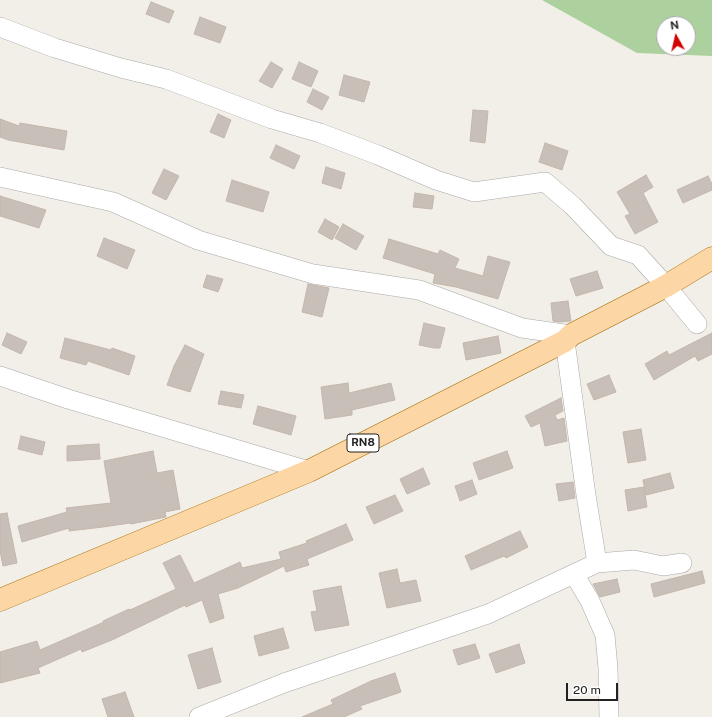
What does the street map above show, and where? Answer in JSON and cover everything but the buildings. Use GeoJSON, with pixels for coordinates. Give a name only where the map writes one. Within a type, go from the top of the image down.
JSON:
{"type":"FeatureCollection","features":[{"type":"Feature","properties":{"kind":"main road","name":"RN8"},"geometry":{"type":"LineString","coordinates":[[0,600],[309,471],[568,338],[666,286],[712,258]]}},
{"type":"Feature","properties":{"kind":"street"},"geometry":{"type":"LineString","coordinates":[[0,27],[56,48],[121,68],[166,79],[272,119],[320,133],[436,180],[474,192],[545,182],[577,210],[611,246],[638,255],[697,324]]}},
{"type":"Feature","properties":{"kind":"street"},"geometry":{"type":"LineString","coordinates":[[0,177],[113,202],[198,240],[313,274],[419,290],[522,328],[568,338],[586,495],[597,563]]}},
{"type":"Feature","properties":{"kind":"street"},"geometry":{"type":"LineString","coordinates":[[0,376],[68,399],[309,471]]}},
{"type":"Feature","properties":{"kind":"street"},"geometry":{"type":"LineString","coordinates":[[199,717],[284,683],[488,614],[597,563],[634,560],[663,566],[682,563]]}},
{"type":"Feature","properties":{"kind":"street"},"geometry":{"type":"LineString","coordinates":[[574,574],[590,601],[605,635],[610,717]]}},
{"type":"Feature","properties":{"kind":"green space"},"geometry":{"type":"Polygon","coordinates":[[[542,0],[712,0],[712,56],[696,55],[696,16],[656,16],[656,54],[637,53],[542,0]]]}}]}
